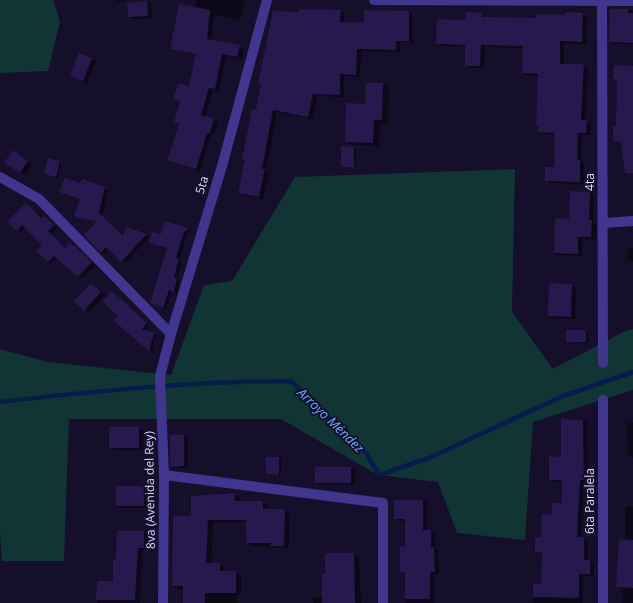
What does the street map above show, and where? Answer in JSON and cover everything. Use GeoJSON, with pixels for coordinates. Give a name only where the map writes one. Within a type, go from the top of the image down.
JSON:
{"type":"FeatureCollection","features":[{"type":"Feature","properties":{"kind":"street","name":"5ta"},"geometry":{"type":"LineString","coordinates":[[160,376],[171,334],[222,166],[267,0]]}},
{"type":"Feature","properties":{"kind":"street"},"geometry":{"type":"LineString","coordinates":[[374,0],[633,1]]}},
{"type":"Feature","properties":{"kind":"street","name":"4ta"},"geometry":{"type":"LineString","coordinates":[[602,0],[603,363]]}},
{"type":"Feature","properties":{"kind":"street"},"geometry":{"type":"LineString","coordinates":[[0,177],[39,199],[171,334]]}},
{"type":"Feature","properties":{"kind":"street"},"geometry":{"type":"LineString","coordinates":[[603,223],[633,221]]}},
{"type":"Feature","properties":{"kind":"street","name":"8va (Avenida del Rey)"},"geometry":{"type":"LineString","coordinates":[[160,376],[164,475],[163,603]]}},
{"type":"Feature","properties":{"kind":"street","name":"6ta Paralela"},"geometry":{"type":"LineString","coordinates":[[603,400],[603,603]]}},
{"type":"Feature","properties":{"kind":"street"},"geometry":{"type":"LineString","coordinates":[[164,475],[383,503],[383,603]]}},
{"type":"Feature","properties":{"kind":"green space"},"geometry":{"type":"Polygon","coordinates":[[[0,0],[53,0],[60,22],[48,71],[0,73],[0,0]]]}},
{"type":"Feature","properties":{"kind":"green space"},"geometry":{"type":"Polygon","coordinates":[[[515,169],[512,312],[553,369],[623,332],[633,329],[633,390],[533,422],[525,540],[457,533],[438,482],[378,475],[281,419],[69,419],[64,561],[2,561],[0,532],[0,349],[48,362],[171,375],[204,285],[232,281],[295,177],[515,169]]]}},
{"type":"Feature","properties":{"kind":"building"},"geometry":{"type":"Polygon","coordinates":[[[147,1],[148,16],[128,17],[127,3],[147,1]]]}},
{"type":"Feature","properties":{"kind":"building"},"geometry":{"type":"Polygon","coordinates":[[[179,4],[210,10],[207,39],[240,45],[237,57],[222,54],[215,89],[209,88],[201,115],[214,119],[210,133],[207,133],[196,169],[167,160],[179,124],[174,122],[180,102],[173,99],[178,83],[189,86],[196,54],[170,49],[179,4]]]}},
{"type":"Feature","properties":{"kind":"building"},"geometry":{"type":"Polygon","coordinates":[[[299,9],[341,10],[340,22],[364,23],[364,10],[409,11],[409,41],[396,41],[396,50],[357,49],[356,75],[340,74],[340,95],[313,94],[308,117],[273,110],[262,169],[265,169],[259,197],[238,193],[245,160],[242,160],[252,109],[256,109],[261,84],[258,83],[273,11],[299,12],[299,9]]]}},
{"type":"Feature","properties":{"kind":"building"},"geometry":{"type":"Polygon","coordinates":[[[610,9],[628,9],[628,13],[633,13],[633,43],[609,42],[610,9]]]}},
{"type":"Feature","properties":{"kind":"building"},"geometry":{"type":"Polygon","coordinates":[[[466,12],[482,13],[482,17],[537,18],[537,14],[565,15],[565,12],[583,13],[582,42],[560,41],[560,64],[584,64],[581,120],[587,120],[586,133],[578,133],[577,159],[580,160],[580,182],[545,181],[545,167],[554,167],[555,133],[538,132],[539,126],[536,125],[538,74],[522,73],[523,46],[481,45],[480,66],[465,66],[465,45],[436,44],[437,19],[466,20],[466,12]]]}},
{"type":"Feature","properties":{"kind":"building"},"geometry":{"type":"Polygon","coordinates":[[[79,53],[92,58],[83,81],[70,76],[79,53]]]}},
{"type":"Feature","properties":{"kind":"building"},"geometry":{"type":"Polygon","coordinates":[[[614,65],[633,66],[633,173],[625,173],[621,142],[613,141],[613,126],[616,126],[617,79],[613,79],[614,65]]]}},
{"type":"Feature","properties":{"kind":"building"},"geometry":{"type":"Polygon","coordinates":[[[366,83],[383,83],[382,120],[374,120],[373,143],[345,142],[346,103],[365,104],[366,83]]]}},
{"type":"Feature","properties":{"kind":"building"},"geometry":{"type":"Polygon","coordinates":[[[341,146],[354,147],[354,168],[341,167],[341,146]]]}},
{"type":"Feature","properties":{"kind":"building"},"geometry":{"type":"Polygon","coordinates":[[[13,150],[28,161],[20,173],[4,163],[13,150]]]}},
{"type":"Feature","properties":{"kind":"building"},"geometry":{"type":"Polygon","coordinates":[[[48,158],[60,161],[56,177],[44,174],[48,158]]]}},
{"type":"Feature","properties":{"kind":"building"},"geometry":{"type":"Polygon","coordinates":[[[65,178],[80,183],[82,179],[105,187],[99,213],[123,236],[126,227],[147,234],[121,262],[106,247],[101,253],[84,235],[96,222],[74,216],[80,199],[59,192],[65,178]]]}},
{"type":"Feature","properties":{"kind":"building"},"geometry":{"type":"Polygon","coordinates":[[[570,191],[590,192],[589,220],[592,220],[591,237],[578,237],[578,254],[554,253],[555,218],[569,219],[570,191]]]}},
{"type":"Feature","properties":{"kind":"building"},"geometry":{"type":"Polygon","coordinates":[[[26,203],[42,218],[44,216],[54,225],[48,231],[65,248],[70,243],[73,246],[75,245],[92,262],[78,277],[54,256],[48,262],[36,251],[42,245],[22,225],[17,231],[7,222],[26,203]]]}},
{"type":"Feature","properties":{"kind":"building"},"geometry":{"type":"Polygon","coordinates":[[[165,221],[189,228],[184,232],[176,258],[179,259],[174,277],[177,279],[174,292],[169,290],[163,308],[150,303],[167,248],[149,243],[152,232],[161,234],[165,221]]]}},
{"type":"Feature","properties":{"kind":"building"},"geometry":{"type":"Polygon","coordinates":[[[91,283],[101,292],[84,311],[74,301],[91,283]]]}},
{"type":"Feature","properties":{"kind":"building"},"geometry":{"type":"Polygon","coordinates":[[[549,283],[572,284],[571,317],[548,316],[549,283]]]}},
{"type":"Feature","properties":{"kind":"building"},"geometry":{"type":"Polygon","coordinates":[[[112,291],[147,323],[142,329],[154,333],[149,351],[113,320],[118,316],[102,301],[112,291]]]}},
{"type":"Feature","properties":{"kind":"building"},"geometry":{"type":"Polygon","coordinates":[[[566,330],[586,330],[586,342],[566,342],[566,330]]]}},
{"type":"Feature","properties":{"kind":"building"},"geometry":{"type":"Polygon","coordinates":[[[561,419],[583,420],[584,480],[580,480],[577,537],[584,537],[584,560],[590,560],[590,574],[579,574],[579,598],[533,597],[533,584],[541,584],[542,552],[535,552],[535,537],[541,537],[542,514],[552,515],[552,503],[562,503],[562,480],[549,480],[549,456],[561,457],[561,419]]]}},
{"type":"Feature","properties":{"kind":"building"},"geometry":{"type":"Polygon","coordinates":[[[109,427],[139,427],[139,448],[109,448],[109,427]]]}},
{"type":"Feature","properties":{"kind":"building"},"geometry":{"type":"Polygon","coordinates":[[[170,435],[184,435],[184,466],[170,467],[170,435]]]}},
{"type":"Feature","properties":{"kind":"building"},"geometry":{"type":"Polygon","coordinates":[[[266,457],[279,457],[279,475],[266,474],[266,457]]]}},
{"type":"Feature","properties":{"kind":"building"},"geometry":{"type":"Polygon","coordinates":[[[315,467],[351,467],[351,483],[315,483],[315,467]]]}},
{"type":"Feature","properties":{"kind":"building"},"geometry":{"type":"Polygon","coordinates":[[[116,486],[144,486],[144,506],[116,506],[116,486]]]}},
{"type":"Feature","properties":{"kind":"building"},"geometry":{"type":"Polygon","coordinates":[[[235,494],[235,501],[263,501],[263,509],[285,509],[284,546],[271,546],[271,543],[246,543],[246,520],[208,520],[206,563],[220,563],[220,571],[236,571],[236,593],[205,593],[205,603],[183,603],[183,586],[172,586],[173,516],[191,516],[191,496],[235,494]]]}},
{"type":"Feature","properties":{"kind":"building"},"geometry":{"type":"Polygon","coordinates":[[[394,500],[423,500],[423,530],[431,530],[431,547],[434,547],[435,572],[430,572],[430,599],[405,599],[405,572],[400,572],[400,547],[405,547],[405,519],[394,519],[394,500]]]}},
{"type":"Feature","properties":{"kind":"building"},"geometry":{"type":"Polygon","coordinates":[[[117,531],[144,531],[144,548],[138,548],[135,600],[96,600],[97,581],[113,581],[113,560],[116,560],[117,531]]]}},
{"type":"Feature","properties":{"kind":"building"},"geometry":{"type":"Polygon","coordinates":[[[619,539],[633,540],[633,588],[616,587],[619,539]]]}},
{"type":"Feature","properties":{"kind":"building"},"geometry":{"type":"Polygon","coordinates":[[[325,553],[354,553],[355,603],[322,603],[322,574],[325,574],[325,553]]]}},
{"type":"Feature","properties":{"kind":"waterway","name":"Arroyo Méndez"},"geometry":{"type":"LineString","coordinates":[[0,402],[145,387],[255,381],[291,381],[366,453],[379,475],[429,458],[563,396],[633,372]]}}]}
